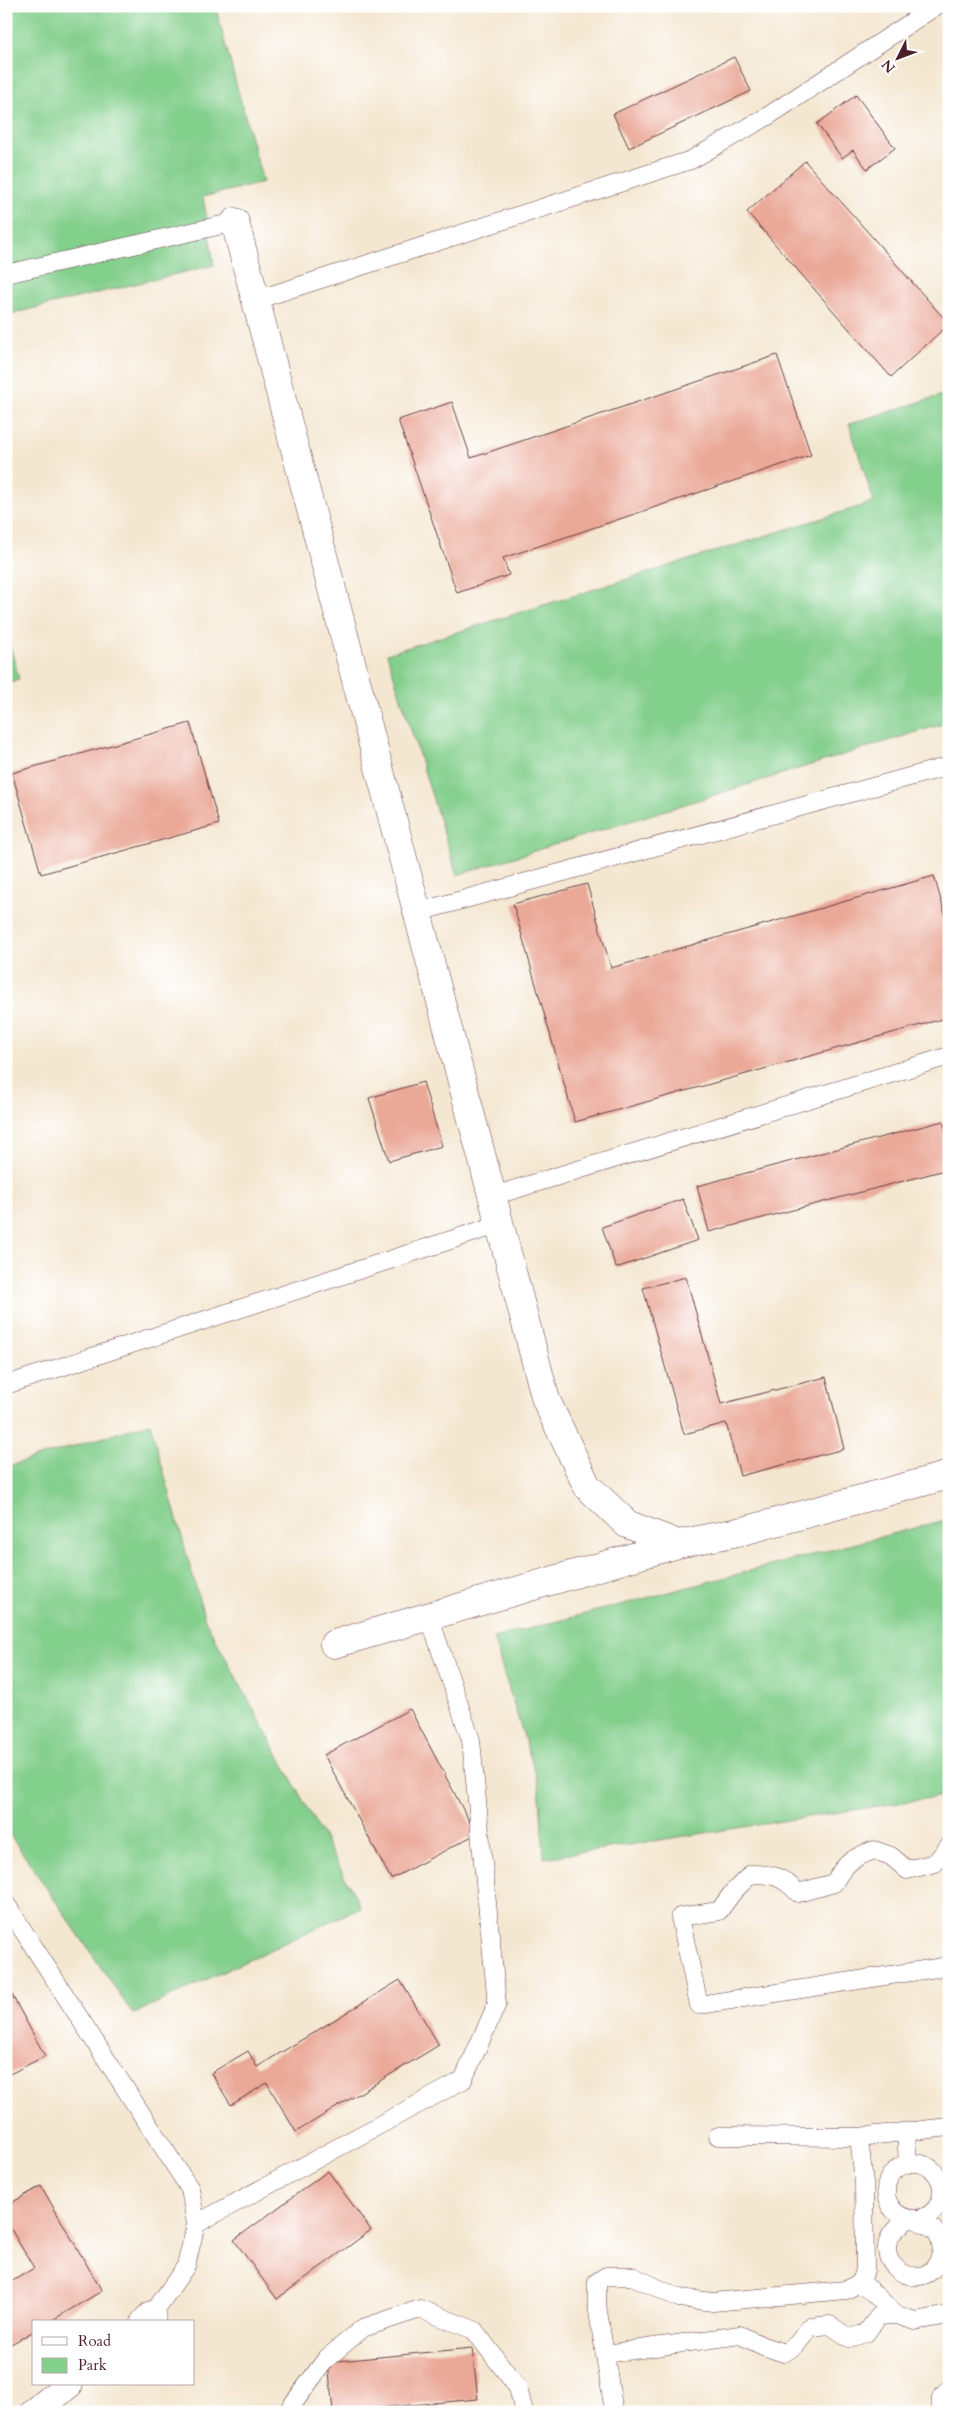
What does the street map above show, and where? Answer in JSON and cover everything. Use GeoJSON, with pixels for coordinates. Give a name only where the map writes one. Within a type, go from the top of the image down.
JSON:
{"type":"FeatureCollection","features":[{"type":"Feature","properties":{"kind":"street"},"geometry":{"type":"LineString","coordinates":[[235,222],[546,1400],[587,1486],[627,1524],[678,1544]]}},
{"type":"Feature","properties":{"kind":"street"},"geometry":{"type":"LineString","coordinates":[[334,1644],[678,1544],[742,1531],[949,1475]]}},
{"type":"Feature","properties":{"kind":"street"},"geometry":{"type":"LineString","coordinates":[[35,2412],[66,2386]]}},
{"type":"Feature","properties":{"kind":"lane"},"geometry":{"type":"LineString","coordinates":[[256,300],[691,160],[768,116],[936,6]]}},
{"type":"Feature","properties":{"kind":"lane"},"geometry":{"type":"LineString","coordinates":[[6,274],[235,222]]}},
{"type":"Feature","properties":{"kind":"lane"},"geometry":{"type":"LineString","coordinates":[[418,912],[949,766]]}},
{"type":"Feature","properties":{"kind":"lane"},"geometry":{"type":"LineString","coordinates":[[492,1196],[949,1056]]}},
{"type":"Feature","properties":{"kind":"lane"},"geometry":{"type":"LineString","coordinates":[[6,1385],[500,1224]]}},
{"type":"Feature","properties":{"kind":"lane"},"geometry":{"type":"LineString","coordinates":[[196,2224],[463,2080],[497,2004],[471,1740],[429,1616]]}},
{"type":"Feature","properties":{"kind":"lane"},"geometry":{"type":"LineString","coordinates":[[949,1846],[935,1863],[907,1870],[891,1856],[874,1850],[852,1858],[834,1883],[798,1893],[787,1881],[771,1874],[751,1874],[733,1892],[719,1911],[680,1917],[699,2005],[949,1966]]}},
{"type":"Feature","properties":{"kind":"lane"},"geometry":{"type":"LineString","coordinates":[[6,1904],[190,2189],[196,2224],[186,2266],[149,2319]]}},
{"type":"Feature","properties":{"kind":"lane"},"geometry":{"type":"LineString","coordinates":[[718,2136],[859,2137],[949,2128]]}},
{"type":"Feature","properties":{"kind":"lane"},"geometry":{"type":"LineString","coordinates":[[906,2132],[908,2164]]}},
{"type":"Feature","properties":{"kind":"lane"},"geometry":{"type":"LineString","coordinates":[[614,2412],[597,2305],[597,2282],[606,2276],[632,2276],[679,2298],[714,2302],[846,2290],[861,2282],[865,2270],[864,2182],[859,2137]]}},
{"type":"Feature","properties":{"kind":"lane"},"geometry":{"type":"LineString","coordinates":[[908,2164],[927,2167],[940,2181],[942,2190],[937,2207],[931,2213],[912,2219],[898,2214],[892,2208],[886,2191],[892,2173],[908,2164]]}},
{"type":"Feature","properties":{"kind":"lane"},"geometry":{"type":"LineString","coordinates":[[861,2282],[897,2316]]}},
{"type":"Feature","properties":{"kind":"lane"},"geometry":{"type":"LineString","coordinates":[[287,2412],[326,2359],[363,2328],[420,2309],[474,2330],[518,2388],[524,2412]]}},
{"type":"Feature","properties":{"kind":"lane"},"geometry":{"type":"LineString","coordinates":[[605,2354],[740,2335],[784,2353],[797,2344],[810,2326],[830,2325],[849,2338],[866,2333],[879,2316],[897,2316],[915,2321],[949,2315]]}},
{"type":"Feature","properties":{"kind":"lane"},"geometry":{"type":"LineString","coordinates":[[940,2412],[941,2398],[949,2388]]}},
{"type":"Feature","properties":{"kind":"green space"},"geometry":{"type":"Polygon","coordinates":[[[6,6],[215,6],[263,182],[203,197],[214,265],[6,315],[6,6]]]}},
{"type":"Feature","properties":{"kind":"green space"},"geometry":{"type":"Polygon","coordinates":[[[949,393],[949,722],[457,875],[387,654],[874,502],[849,424],[949,393]]]}},
{"type":"Feature","properties":{"kind":"green space"},"geometry":{"type":"Polygon","coordinates":[[[6,630],[19,679],[6,683],[6,630]]]}},
{"type":"Feature","properties":{"kind":"green space"},"geometry":{"type":"Polygon","coordinates":[[[150,1423],[205,1620],[361,1907],[133,2014],[6,1829],[6,1467],[150,1423]]]}},
{"type":"Feature","properties":{"kind":"green space"},"geometry":{"type":"Polygon","coordinates":[[[949,1519],[949,1795],[544,1858],[539,1785],[493,1638],[949,1519]]]}},
{"type":"Feature","properties":{"kind":"building"},"geometry":{"type":"Polygon","coordinates":[[[734,57],[751,91],[629,148],[613,114],[734,57]]]}},
{"type":"Feature","properties":{"kind":"building"},"geometry":{"type":"Polygon","coordinates":[[[856,95],[895,148],[867,169],[853,150],[842,158],[817,124],[856,95]]]}},
{"type":"Feature","properties":{"kind":"building"},"geometry":{"type":"Polygon","coordinates":[[[805,161],[949,324],[891,377],[747,212],[805,161]]]}},
{"type":"Feature","properties":{"kind":"building"},"geometry":{"type":"Polygon","coordinates":[[[777,355],[811,455],[503,558],[509,575],[457,593],[398,420],[452,402],[471,458],[777,355]]]}},
{"type":"Feature","properties":{"kind":"building"},"geometry":{"type":"Polygon","coordinates":[[[190,723],[219,824],[41,874],[12,773],[190,723]]]}},
{"type":"Feature","properties":{"kind":"building"},"geometry":{"type":"Polygon","coordinates":[[[934,876],[949,928],[949,1017],[575,1122],[513,904],[587,884],[611,968],[934,876]]]}},
{"type":"Feature","properties":{"kind":"building"},"geometry":{"type":"Polygon","coordinates":[[[423,1082],[442,1146],[389,1161],[369,1098],[423,1082]]]}},
{"type":"Feature","properties":{"kind":"building"},"geometry":{"type":"Polygon","coordinates":[[[943,1121],[949,1142],[949,1169],[709,1232],[697,1186],[943,1121]]]}},
{"type":"Feature","properties":{"kind":"building"},"geometry":{"type":"Polygon","coordinates":[[[683,1199],[698,1240],[616,1268],[602,1227],[683,1199]]]}},
{"type":"Feature","properties":{"kind":"building"},"geometry":{"type":"Polygon","coordinates":[[[686,1277],[721,1404],[826,1377],[844,1449],[740,1476],[726,1423],[684,1434],[643,1288],[686,1277]]]}},
{"type":"Feature","properties":{"kind":"building"},"geometry":{"type":"Polygon","coordinates":[[[410,1709],[476,1834],[391,1879],[324,1755],[410,1709]]]}},
{"type":"Feature","properties":{"kind":"building"},"geometry":{"type":"Polygon","coordinates":[[[400,1980],[439,2045],[296,2132],[267,2083],[231,2105],[211,2073],[248,2051],[257,2067],[400,1980]]]}},
{"type":"Feature","properties":{"kind":"building"},"geometry":{"type":"Polygon","coordinates":[[[6,1984],[45,2056],[6,2076],[6,1984]]]}},
{"type":"Feature","properties":{"kind":"building"},"geometry":{"type":"Polygon","coordinates":[[[328,2171],[371,2230],[277,2299],[234,2240],[328,2171]]]}},
{"type":"Feature","properties":{"kind":"building"},"geometry":{"type":"Polygon","coordinates":[[[41,2186],[102,2291],[52,2320],[32,2320],[32,2332],[6,2347],[6,2285],[34,2268],[6,2221],[6,2206],[41,2186]]]}},
{"type":"Feature","properties":{"kind":"building"},"geometry":{"type":"Polygon","coordinates":[[[472,2348],[478,2399],[333,2412],[328,2362],[472,2348]]]}}]}
